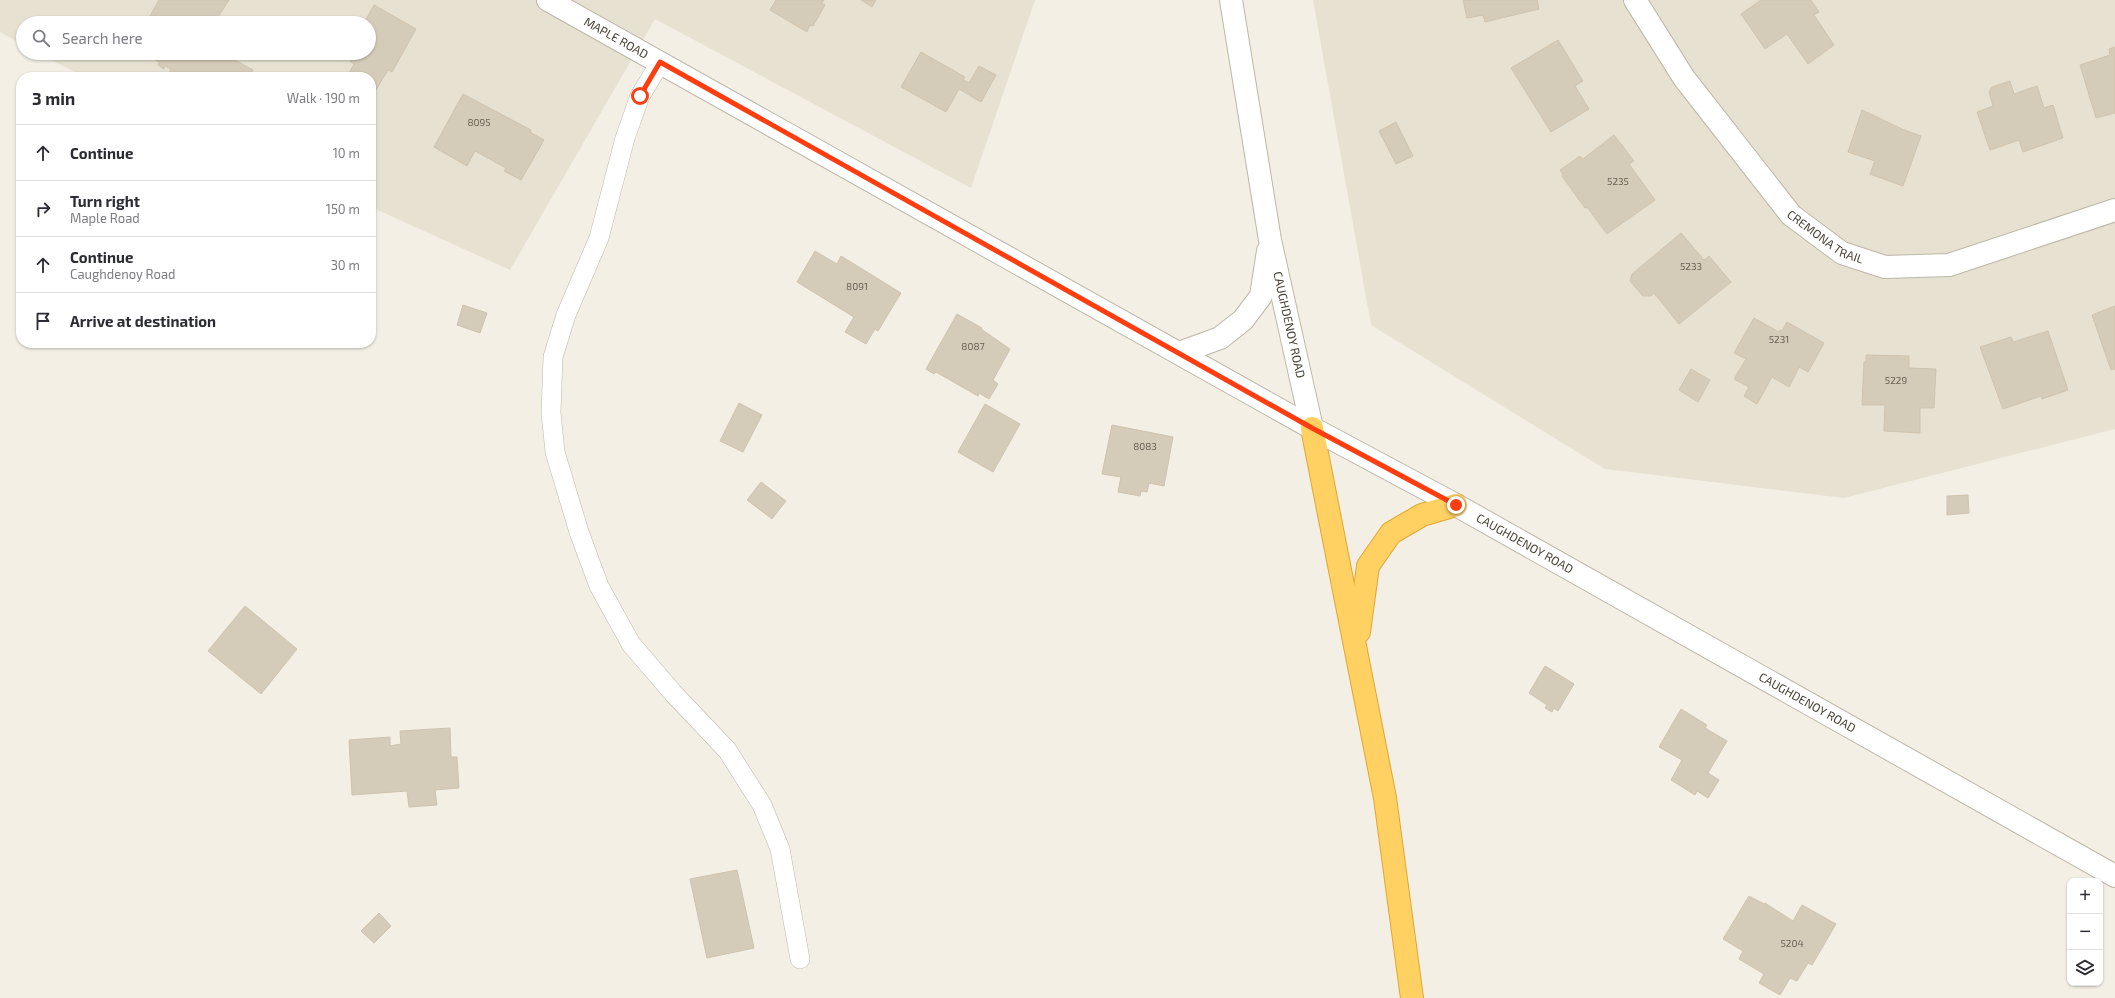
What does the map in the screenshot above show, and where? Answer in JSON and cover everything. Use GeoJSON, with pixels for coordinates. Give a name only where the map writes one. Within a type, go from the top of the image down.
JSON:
{"type":"FeatureCollection","features":[{"type":"Feature","properties":{"kind":"highway"},"geometry":{"type":"LineString","coordinates":[[1312,428],[1385,798],[1412,998]]}},
{"type":"Feature","properties":{"kind":"highway"},"geometry":{"type":"LineString","coordinates":[[1357,651],[1368,566],[1391,533],[1422,514],[1456,505]]}},
{"type":"Feature","properties":{"kind":"street","name":"MAPLE ROAD"},"geometry":{"type":"LineString","coordinates":[[548,0],[1312,428]]}},
{"type":"Feature","properties":{"kind":"street","name":"CAUGHDENOY ROAD"},"geometry":{"type":"LineString","coordinates":[[1231,0],[1270,240],[1312,428],[1456,505],[2115,876]]}},
{"type":"Feature","properties":{"kind":"street","name":"CREMONA TRAIL"},"geometry":{"type":"LineString","coordinates":[[1635,0],[1684,78],[1790,215],[1842,253],[1885,267],[1949,265],[2115,210]]}},
{"type":"Feature","properties":{"kind":"street"},"geometry":{"type":"LineString","coordinates":[[1179,353],[1220,338],[1243,320],[1261,296],[1270,240]]}},
{"type":"Feature","properties":{"kind":"lane"},"geometry":{"type":"LineString","coordinates":[[660,62],[640,96],[625,138],[599,238],[566,314],[552,357],[551,413],[555,452],[579,532],[599,586],[631,644],[673,693],[726,750],[762,805],[780,848],[800,959]]}},
{"type":"Feature","properties":{"kind":"shaded area"},"geometry":{"type":"Polygon","coordinates":[[[0,0],[1035,0],[971,188],[655,19],[510,270],[376,209],[376,72],[76,72],[51,60],[376,60],[376,16],[16,16],[16,41],[0,32],[0,0]]]}},
{"type":"Feature","properties":{"kind":"shaded area"},"geometry":{"type":"Polygon","coordinates":[[[1313,0],[2115,0],[2115,429],[1844,498],[1605,469],[1371,325],[1313,0]]]}},
{"type":"Feature","properties":{"kind":"building"},"geometry":{"type":"Polygon","coordinates":[[[159,0],[229,0],[219,16],[150,16],[159,0]]]}},
{"type":"Feature","properties":{"kind":"building"},"geometry":{"type":"Polygon","coordinates":[[[776,0],[824,0],[822,3],[825,5],[813,26],[810,25],[807,32],[770,10],[776,0]]]}},
{"type":"Feature","properties":{"kind":"building"},"geometry":{"type":"Polygon","coordinates":[[[861,0],[876,0],[872,7],[861,0]]]}},
{"type":"Feature","properties":{"kind":"building"},"geometry":{"type":"Polygon","coordinates":[[[1463,0],[1537,0],[1539,9],[1485,22],[1483,15],[1467,18],[1463,0]]]}},
{"type":"Feature","properties":{"kind":"building"},"geometry":{"type":"Polygon","coordinates":[[[1761,0],[1811,0],[1819,12],[1814,15],[1834,45],[1808,64],[1787,34],[1765,49],[1741,14],[1761,0]]]}},
{"type":"Feature","properties":{"kind":"building"},"geometry":{"type":"Polygon","coordinates":[[[374,5],[416,29],[392,72],[388,70],[376,90],[376,72],[350,72],[354,64],[350,60],[376,60],[376,16],[368,16],[374,5]]]}},
{"type":"Feature","properties":{"kind":"building"},"geometry":{"type":"Polygon","coordinates":[[[1558,40],[1583,81],[1575,86],[1589,109],[1551,132],[1511,68],[1558,40]]]}},
{"type":"Feature","properties":{"kind":"building"},"geometry":{"type":"Polygon","coordinates":[[[2115,47],[2115,113],[2096,118],[2080,65],[2110,55],[2109,49],[2115,47]]]}},
{"type":"Feature","properties":{"kind":"building"},"geometry":{"type":"Polygon","coordinates":[[[921,52],[965,77],[963,80],[969,83],[979,66],[996,75],[981,102],[959,89],[946,112],[901,87],[921,52]]]}},
{"type":"Feature","properties":{"kind":"building"},"geometry":{"type":"Polygon","coordinates":[[[155,60],[235,60],[253,70],[252,72],[170,72],[171,69],[165,66],[164,69],[158,65],[159,62],[155,60]]]}},
{"type":"Feature","properties":{"kind":"building"},"geometry":{"type":"Polygon","coordinates":[[[2010,81],[2014,94],[2037,86],[2044,108],[2053,105],[2063,138],[2023,152],[2019,140],[1990,150],[1977,112],[1993,106],[1989,92],[1992,87],[2010,81]]]}},
{"type":"Feature","properties":{"kind":"building"},"geometry":{"type":"Polygon","coordinates":[[[463,94],[531,130],[530,132],[544,140],[521,180],[504,171],[506,168],[475,151],[467,166],[434,147],[463,94]]]}},
{"type":"Feature","properties":{"kind":"building"},"geometry":{"type":"Polygon","coordinates":[[[1862,110],[1902,129],[1921,136],[1903,186],[1870,174],[1875,161],[1848,152],[1862,110]]]}},
{"type":"Feature","properties":{"kind":"building"},"geometry":{"type":"Polygon","coordinates":[[[1396,122],[1413,156],[1396,164],[1379,131],[1396,122]]]}},
{"type":"Feature","properties":{"kind":"building"},"geometry":{"type":"Polygon","coordinates":[[[1614,135],[1634,161],[1629,164],[1655,200],[1607,234],[1587,207],[1585,208],[1562,176],[1563,174],[1560,170],[1580,156],[1583,159],[1614,135]]]}},
{"type":"Feature","properties":{"kind":"building"},"geometry":{"type":"Polygon","coordinates":[[[1681,233],[1704,260],[1709,256],[1731,282],[1679,324],[1654,293],[1651,296],[1643,296],[1630,281],[1632,274],[1681,233]]]}},
{"type":"Feature","properties":{"kind":"building"},"geometry":{"type":"Polygon","coordinates":[[[815,251],[837,264],[841,256],[901,293],[878,331],[875,329],[866,344],[845,332],[854,317],[797,282],[815,251]]]}},
{"type":"Feature","properties":{"kind":"building"},"geometry":{"type":"Polygon","coordinates":[[[463,305],[487,313],[480,333],[457,325],[463,305]]]}},
{"type":"Feature","properties":{"kind":"building"},"geometry":{"type":"Polygon","coordinates":[[[2115,306],[2115,369],[2111,370],[2092,315],[2115,306]]]}},
{"type":"Feature","properties":{"kind":"building"},"geometry":{"type":"Polygon","coordinates":[[[957,314],[982,328],[981,329],[1010,349],[993,380],[998,384],[989,399],[979,393],[978,396],[936,372],[934,374],[926,369],[957,314]]]}},
{"type":"Feature","properties":{"kind":"building"},"geometry":{"type":"Polygon","coordinates":[[[1754,318],[1779,332],[1780,330],[1782,331],[1787,322],[1824,343],[1808,372],[1799,367],[1789,387],[1772,377],[1757,404],[1744,396],[1749,387],[1734,379],[1746,359],[1734,353],[1754,318]]]}},
{"type":"Feature","properties":{"kind":"building"},"geometry":{"type":"Polygon","coordinates":[[[2048,331],[2068,390],[2042,399],[2041,396],[2003,409],[1980,347],[2011,337],[2013,342],[2048,331]]]}},
{"type":"Feature","properties":{"kind":"building"},"geometry":{"type":"Polygon","coordinates":[[[1866,355],[1909,356],[1909,368],[1936,369],[1934,408],[1920,408],[1920,433],[1884,431],[1885,405],[1862,405],[1864,362],[1866,362],[1866,355]]]}},
{"type":"Feature","properties":{"kind":"building"},"geometry":{"type":"Polygon","coordinates":[[[1691,369],[1710,380],[1698,402],[1679,390],[1691,369]]]}},
{"type":"Feature","properties":{"kind":"building"},"geometry":{"type":"Polygon","coordinates":[[[739,403],[762,415],[743,452],[720,441],[739,403]]]}},
{"type":"Feature","properties":{"kind":"building"},"geometry":{"type":"Polygon","coordinates":[[[985,404],[1020,424],[993,472],[958,452],[985,404]]]}},
{"type":"Feature","properties":{"kind":"building"},"geometry":{"type":"Polygon","coordinates":[[[1112,425],[1173,437],[1164,486],[1149,483],[1147,492],[1141,491],[1140,496],[1118,492],[1121,477],[1102,474],[1112,425]]]}},
{"type":"Feature","properties":{"kind":"building"},"geometry":{"type":"Polygon","coordinates":[[[761,482],[786,501],[772,519],[747,500],[761,482]]]}},
{"type":"Feature","properties":{"kind":"building"},"geometry":{"type":"Polygon","coordinates":[[[1968,495],[1969,513],[1947,515],[1947,496],[1968,495]]]}},
{"type":"Feature","properties":{"kind":"building"},"geometry":{"type":"Polygon","coordinates":[[[245,606],[297,649],[261,694],[208,651],[245,606]]]}},
{"type":"Feature","properties":{"kind":"building"},"geometry":{"type":"Polygon","coordinates":[[[1545,666],[1574,684],[1558,711],[1554,708],[1552,712],[1545,708],[1547,705],[1529,693],[1545,666]]]}},
{"type":"Feature","properties":{"kind":"building"},"geometry":{"type":"Polygon","coordinates":[[[1681,709],[1707,725],[1705,728],[1727,741],[1708,773],[1719,780],[1708,798],[1697,791],[1695,795],[1671,780],[1682,760],[1659,747],[1681,709]]]}},
{"type":"Feature","properties":{"kind":"building"},"geometry":{"type":"Polygon","coordinates":[[[450,728],[451,757],[457,757],[459,788],[435,790],[437,805],[409,807],[407,791],[352,795],[349,740],[390,737],[390,746],[401,744],[400,731],[450,728]]]}},
{"type":"Feature","properties":{"kind":"building"},"geometry":{"type":"Polygon","coordinates":[[[737,870],[754,948],[707,958],[690,879],[737,870]]]}},
{"type":"Feature","properties":{"kind":"building"},"geometry":{"type":"Polygon","coordinates":[[[1749,896],[1764,904],[1765,903],[1793,921],[1802,905],[1836,924],[1812,965],[1808,963],[1797,981],[1790,978],[1780,995],[1759,983],[1764,974],[1739,959],[1743,951],[1723,939],[1749,896]]]}},
{"type":"Feature","properties":{"kind":"building"},"geometry":{"type":"Polygon","coordinates":[[[379,913],[391,926],[374,943],[361,931],[379,913]]]}},
{"type":"Feature","properties":{"kind":"route"},"geometry":{"type":"LineString","coordinates":[[640,96],[660,62],[1312,428],[1456,505]]}}]}
